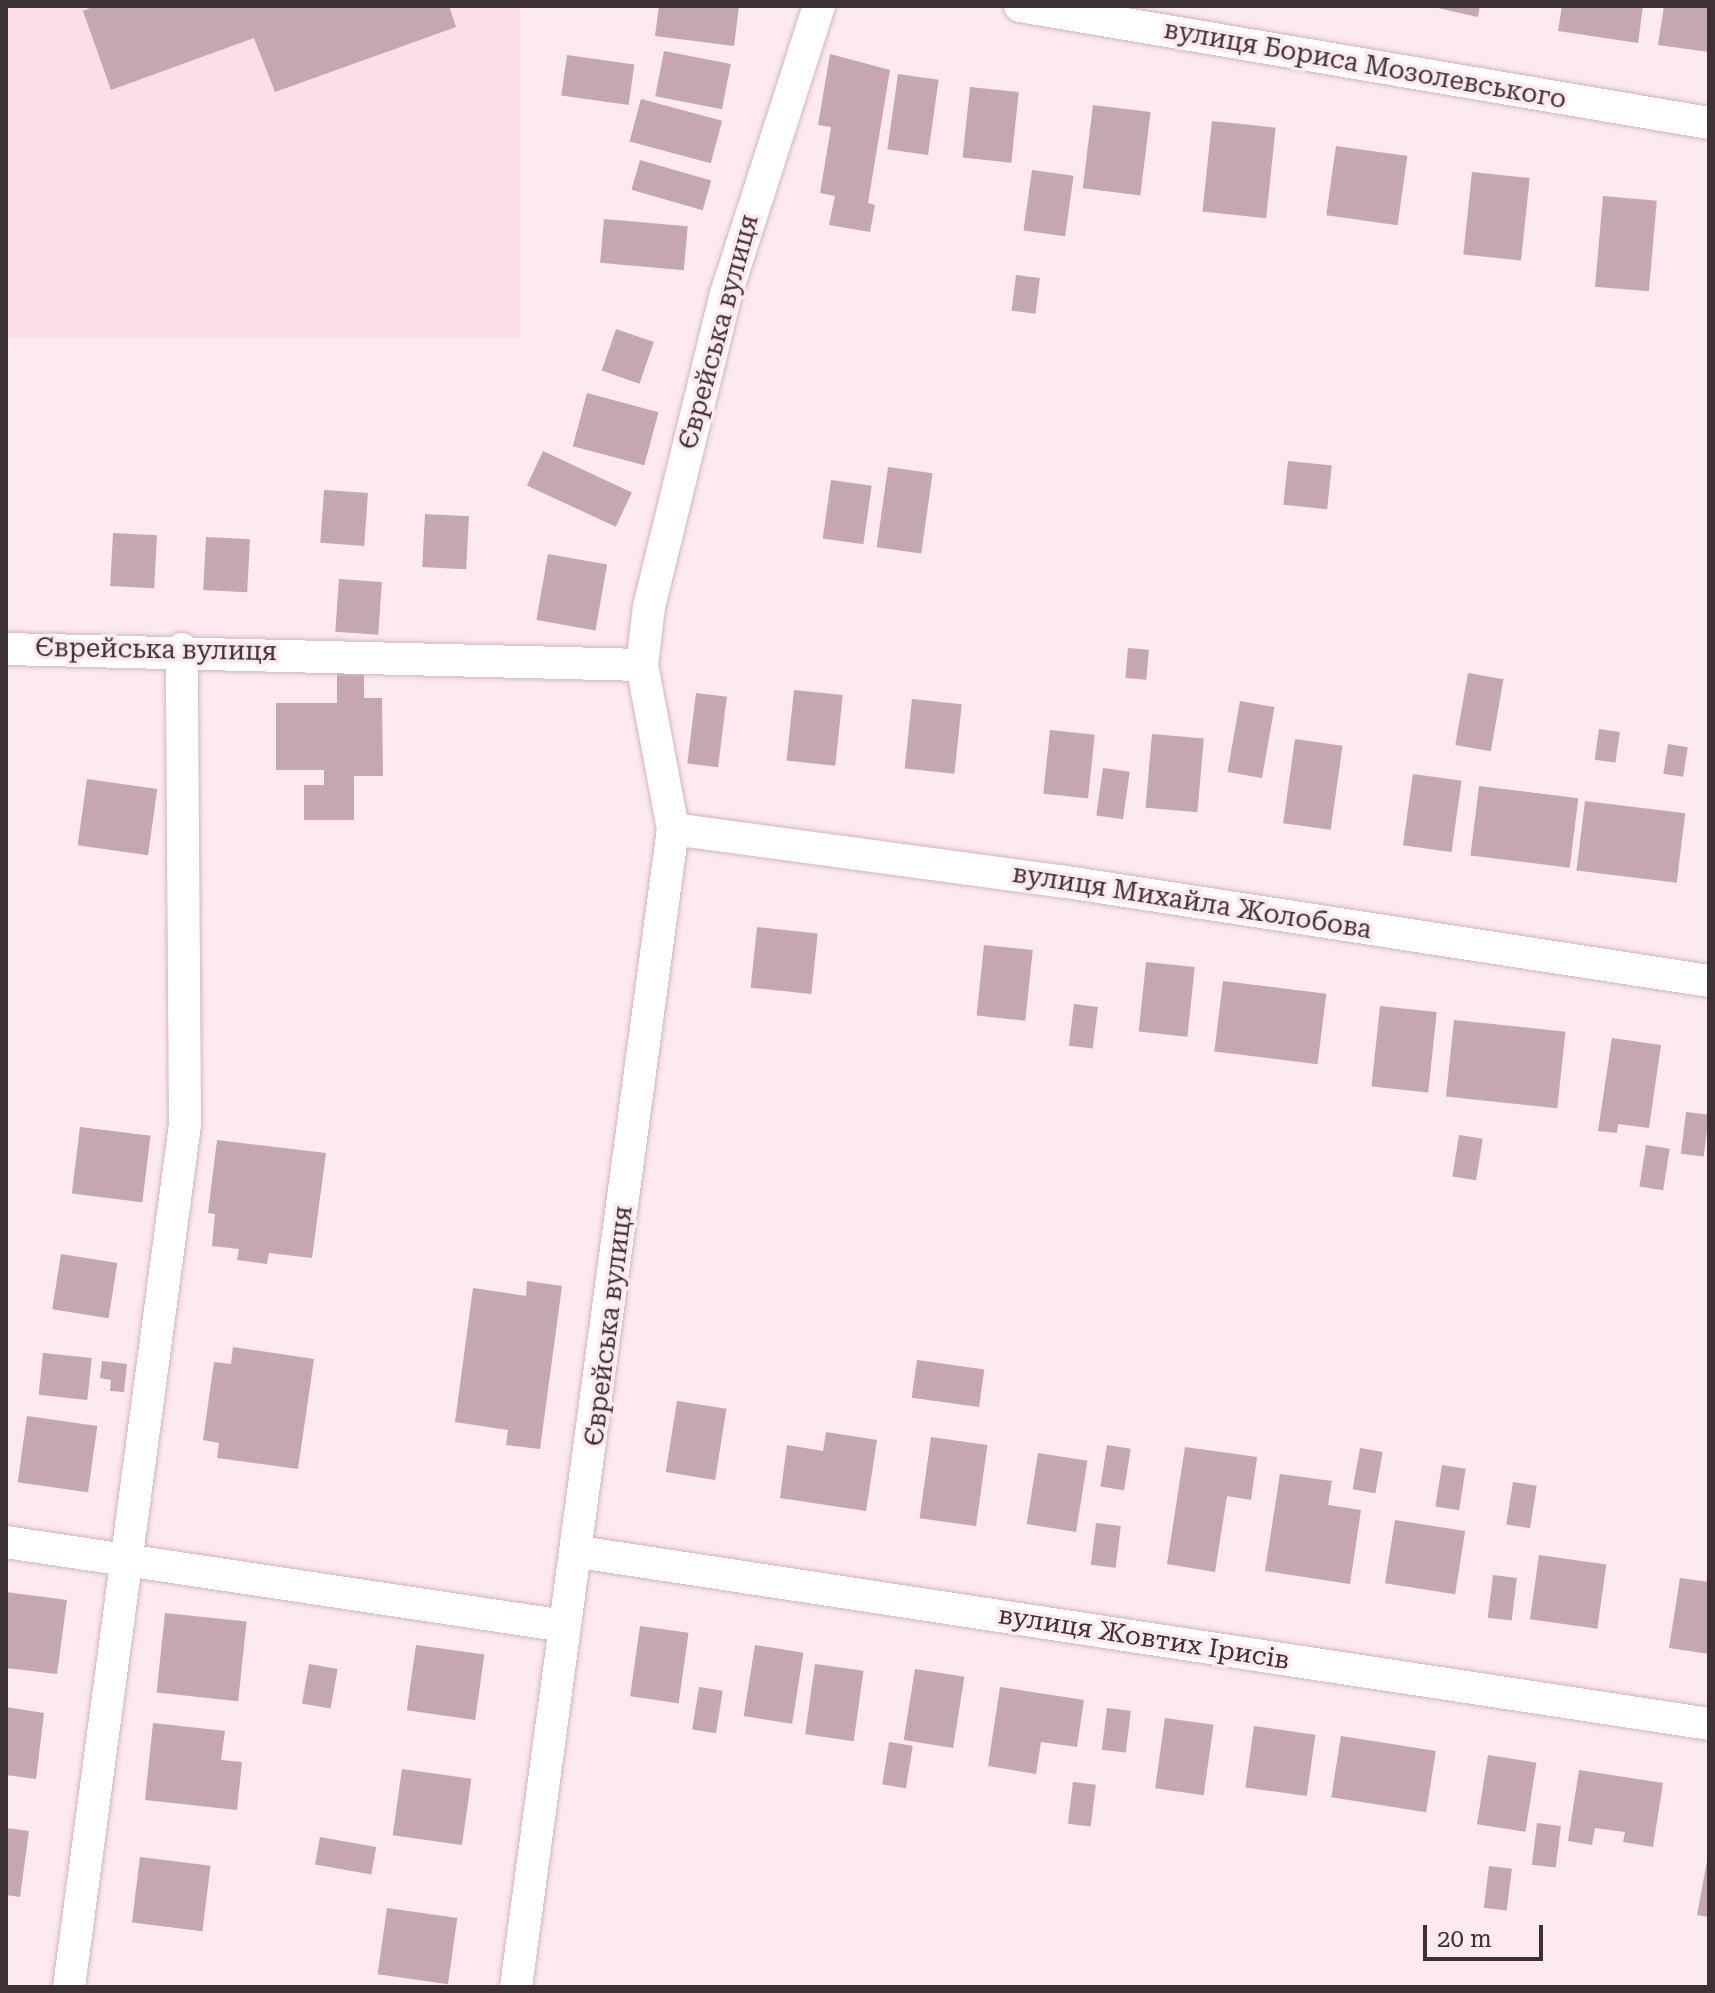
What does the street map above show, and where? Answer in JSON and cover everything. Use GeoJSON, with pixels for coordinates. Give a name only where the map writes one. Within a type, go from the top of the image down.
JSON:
{"type":"FeatureCollection","features":[{"type":"Feature","properties":{"kind":"street","name":"Єврейська вулиця"},"geometry":{"type":"LineString","coordinates":[[516,1987],[565,1626],[579,1552],[673,829],[642,665],[649,607],[725,297],[819,6]]}},
{"type":"Feature","properties":{"kind":"street","name":"вулиця Бориса Мозолевського"},"geometry":{"type":"LineString","coordinates":[[1020,6],[1709,123]]}},
{"type":"Feature","properties":{"kind":"street","name":"Єврейська вулиця"},"geometry":{"type":"LineString","coordinates":[[6,649],[182,649],[642,665]]}},
{"type":"Feature","properties":{"kind":"street"},"geometry":{"type":"LineString","coordinates":[[69,1987],[185,1125],[182,649]]}},
{"type":"Feature","properties":{"kind":"street","name":"вулиця Михайла Жолобова"},"geometry":{"type":"LineString","coordinates":[[673,829],[1060,881],[1709,981]]}},
{"type":"Feature","properties":{"kind":"street"},"geometry":{"type":"LineString","coordinates":[[6,1542],[565,1626]]}},
{"type":"Feature","properties":{"kind":"street","name":"вулиця Жовтих Ірисів"},"geometry":{"type":"LineString","coordinates":[[579,1552],[1709,1724]]}},
{"type":"Feature","properties":{"kind":"shaded area"},"geometry":{"type":"Polygon","coordinates":[[[6,6],[520,6],[520,338],[6,338],[6,6]]]}},
{"type":"Feature","properties":{"kind":"building"},"geometry":{"type":"Polygon","coordinates":[[[95,6],[449,6],[456,27],[275,92],[254,38],[111,90],[83,11],[95,6]]]}},
{"type":"Feature","properties":{"kind":"building"},"geometry":{"type":"Polygon","coordinates":[[[659,6],[739,6],[734,46],[655,36],[659,6]]]}},
{"type":"Feature","properties":{"kind":"building"},"geometry":{"type":"Polygon","coordinates":[[[1429,6],[1480,6],[1478,17],[1429,6]]]}},
{"type":"Feature","properties":{"kind":"building"},"geometry":{"type":"Polygon","coordinates":[[[1562,6],[1643,6],[1638,43],[1558,31],[1562,6]]]}},
{"type":"Feature","properties":{"kind":"building"},"geometry":{"type":"Polygon","coordinates":[[[1664,6],[1709,6],[1709,52],[1658,45],[1664,6]]]}},
{"type":"Feature","properties":{"kind":"building"},"geometry":{"type":"Polygon","coordinates":[[[664,51],[731,64],[722,109],[655,96],[664,51]]]}},
{"type":"Feature","properties":{"kind":"building"},"geometry":{"type":"Polygon","coordinates":[[[830,54],[890,70],[868,203],[875,205],[870,232],[829,225],[835,196],[820,193],[831,127],[818,125],[830,54]]]}},
{"type":"Feature","properties":{"kind":"building"},"geometry":{"type":"Polygon","coordinates":[[[567,55],[634,64],[629,105],[561,96],[567,55]]]}},
{"type":"Feature","properties":{"kind":"building"},"geometry":{"type":"Polygon","coordinates":[[[898,74],[939,80],[928,155],[887,149],[898,74]]]}},
{"type":"Feature","properties":{"kind":"building"},"geometry":{"type":"Polygon","coordinates":[[[970,87],[1019,92],[1011,163],[963,158],[970,87]]]}},
{"type":"Feature","properties":{"kind":"building"},"geometry":{"type":"Polygon","coordinates":[[[641,99],[722,121],[711,163],[630,142],[641,99]]]}},
{"type":"Feature","properties":{"kind":"building"},"geometry":{"type":"Polygon","coordinates":[[[1093,105],[1151,112],[1140,195],[1083,188],[1093,105]]]}},
{"type":"Feature","properties":{"kind":"building"},"geometry":{"type":"Polygon","coordinates":[[[1212,121],[1276,128],[1266,218],[1202,212],[1212,121]]]}},
{"type":"Feature","properties":{"kind":"building"},"geometry":{"type":"Polygon","coordinates":[[[1336,146],[1407,156],[1398,225],[1326,215],[1336,146]]]}},
{"type":"Feature","properties":{"kind":"building"},"geometry":{"type":"Polygon","coordinates":[[[640,160],[711,180],[703,210],[631,190],[640,160]]]}},
{"type":"Feature","properties":{"kind":"building"},"geometry":{"type":"Polygon","coordinates":[[[1032,170],[1074,176],[1065,236],[1024,230],[1032,170]]]}},
{"type":"Feature","properties":{"kind":"building"},"geometry":{"type":"Polygon","coordinates":[[[1472,172],[1530,178],[1521,261],[1463,255],[1472,172]]]}},
{"type":"Feature","properties":{"kind":"building"},"geometry":{"type":"Polygon","coordinates":[[[1603,196],[1657,201],[1649,291],[1595,287],[1603,196]]]}},
{"type":"Feature","properties":{"kind":"building"},"geometry":{"type":"Polygon","coordinates":[[[604,219],[688,226],[684,270],[600,263],[604,219]]]}},
{"type":"Feature","properties":{"kind":"building"},"geometry":{"type":"Polygon","coordinates":[[[1016,275],[1040,278],[1035,314],[1012,311],[1016,275]]]}},
{"type":"Feature","properties":{"kind":"building"},"geometry":{"type":"Polygon","coordinates":[[[616,329],[654,342],[639,384],[602,371],[616,329]]]}},
{"type":"Feature","properties":{"kind":"building"},"geometry":{"type":"Polygon","coordinates":[[[587,393],[658,412],[644,465],[573,446],[587,393]]]}},
{"type":"Feature","properties":{"kind":"building"},"geometry":{"type":"Polygon","coordinates":[[[543,451],[632,492],[616,527],[527,485],[543,451]]]}},
{"type":"Feature","properties":{"kind":"building"},"geometry":{"type":"Polygon","coordinates":[[[1288,461],[1332,466],[1327,509],[1283,505],[1288,461]]]}},
{"type":"Feature","properties":{"kind":"building"},"geometry":{"type":"Polygon","coordinates":[[[888,467],[933,473],[921,553],[877,547],[888,467]]]}},
{"type":"Feature","properties":{"kind":"building"},"geometry":{"type":"Polygon","coordinates":[[[831,480],[872,486],[863,544],[823,538],[831,480]]]}},
{"type":"Feature","properties":{"kind":"building"},"geometry":{"type":"Polygon","coordinates":[[[324,490],[368,493],[364,546],[320,543],[324,490]]]}},
{"type":"Feature","properties":{"kind":"building"},"geometry":{"type":"Polygon","coordinates":[[[425,514],[469,516],[466,569],[422,567],[425,514]]]}},
{"type":"Feature","properties":{"kind":"building"},"geometry":{"type":"Polygon","coordinates":[[[113,533],[157,535],[154,588],[110,586],[113,533]]]}},
{"type":"Feature","properties":{"kind":"building"},"geometry":{"type":"Polygon","coordinates":[[[206,537],[250,539],[247,592],[203,590],[206,537]]]}},
{"type":"Feature","properties":{"kind":"building"},"geometry":{"type":"Polygon","coordinates":[[[548,554],[607,564],[595,630],[536,620],[548,554]]]}},
{"type":"Feature","properties":{"kind":"building"},"geometry":{"type":"Polygon","coordinates":[[[339,579],[382,582],[378,635],[335,632],[339,579]]]}},
{"type":"Feature","properties":{"kind":"building"},"geometry":{"type":"Polygon","coordinates":[[[1128,648],[1149,650],[1146,680],[1125,678],[1128,648]]]}},
{"type":"Feature","properties":{"kind":"building"},"geometry":{"type":"Polygon","coordinates":[[[337,668],[364,668],[364,698],[382,698],[383,776],[354,776],[354,820],[304,820],[304,785],[324,785],[324,770],[276,770],[276,703],[337,703],[337,668]]]}},
{"type":"Feature","properties":{"kind":"building"},"geometry":{"type":"Polygon","coordinates":[[[1468,673],[1503,679],[1491,751],[1455,745],[1468,673]]]}},
{"type":"Feature","properties":{"kind":"building"},"geometry":{"type":"Polygon","coordinates":[[[794,690],[843,695],[835,766],[787,761],[794,690]]]}},
{"type":"Feature","properties":{"kind":"building"},"geometry":{"type":"Polygon","coordinates":[[[696,693],[727,697],[718,767],[687,763],[696,693]]]}},
{"type":"Feature","properties":{"kind":"building"},"geometry":{"type":"Polygon","coordinates":[[[912,699],[962,704],[954,774],[905,769],[912,699]]]}},
{"type":"Feature","properties":{"kind":"building"},"geometry":{"type":"Polygon","coordinates":[[[1240,701],[1274,707],[1262,778],[1227,772],[1240,701]]]}},
{"type":"Feature","properties":{"kind":"building"},"geometry":{"type":"Polygon","coordinates":[[[1599,729],[1620,732],[1615,763],[1595,760],[1599,729]]]}},
{"type":"Feature","properties":{"kind":"building"},"geometry":{"type":"Polygon","coordinates":[[[1050,730],[1095,735],[1088,798],[1043,794],[1050,730]]]}},
{"type":"Feature","properties":{"kind":"building"},"geometry":{"type":"Polygon","coordinates":[[[1152,734],[1204,739],[1197,812],[1146,808],[1152,734]]]}},
{"type":"Feature","properties":{"kind":"building"},"geometry":{"type":"Polygon","coordinates":[[[1295,739],[1343,746],[1331,830],[1283,823],[1295,739]]]}},
{"type":"Feature","properties":{"kind":"building"},"geometry":{"type":"Polygon","coordinates":[[[1668,744],[1688,747],[1683,777],[1663,774],[1668,744]]]}},
{"type":"Feature","properties":{"kind":"building"},"geometry":{"type":"Polygon","coordinates":[[[1103,768],[1130,772],[1123,819],[1096,816],[1103,768]]]}},
{"type":"Feature","properties":{"kind":"building"},"geometry":{"type":"Polygon","coordinates":[[[1413,774],[1462,781],[1452,852],[1403,845],[1413,774]]]}},
{"type":"Feature","properties":{"kind":"building"},"geometry":{"type":"Polygon","coordinates":[[[87,779],[157,789],[148,855],[78,845],[87,779]]]}},
{"type":"Feature","properties":{"kind":"building"},"geometry":{"type":"Polygon","coordinates":[[[1479,786],[1578,798],[1570,868],[1470,855],[1479,786]]]}},
{"type":"Feature","properties":{"kind":"building"},"geometry":{"type":"Polygon","coordinates":[[[1585,801],[1685,813],[1677,883],[1576,870],[1585,801]]]}},
{"type":"Feature","properties":{"kind":"building"},"geometry":{"type":"Polygon","coordinates":[[[757,927],[818,933],[811,994],[751,988],[757,927]]]}},
{"type":"Feature","properties":{"kind":"building"},"geometry":{"type":"Polygon","coordinates":[[[984,945],[1033,950],[1025,1021],[977,1016],[984,945]]]}},
{"type":"Feature","properties":{"kind":"building"},"geometry":{"type":"Polygon","coordinates":[[[1146,962],[1195,967],[1187,1037],[1139,1032],[1146,962]]]}},
{"type":"Feature","properties":{"kind":"building"},"geometry":{"type":"Polygon","coordinates":[[[1223,981],[1326,994],[1318,1064],[1214,1051],[1223,981]]]}},
{"type":"Feature","properties":{"kind":"building"},"geometry":{"type":"Polygon","coordinates":[[[1074,1004],[1098,1007],[1093,1049],[1069,1046],[1074,1004]]]}},
{"type":"Feature","properties":{"kind":"building"},"geometry":{"type":"Polygon","coordinates":[[[1380,1006],[1437,1012],[1428,1093],[1372,1087],[1380,1006]]]}},
{"type":"Feature","properties":{"kind":"building"},"geometry":{"type":"Polygon","coordinates":[[[1454,1020],[1565,1032],[1557,1108],[1446,1097],[1454,1020]]]}},
{"type":"Feature","properties":{"kind":"building"},"geometry":{"type":"Polygon","coordinates":[[[1612,1038],[1661,1045],[1649,1128],[1618,1124],[1617,1133],[1598,1131],[1612,1038]]]}},
{"type":"Feature","properties":{"kind":"building"},"geometry":{"type":"Polygon","coordinates":[[[1686,1112],[1709,1115],[1704,1156],[1681,1154],[1686,1112]]]}},
{"type":"Feature","properties":{"kind":"building"},"geometry":{"type":"Polygon","coordinates":[[[80,1127],[150,1136],[142,1202],[72,1194],[80,1127]]]}},
{"type":"Feature","properties":{"kind":"building"},"geometry":{"type":"Polygon","coordinates":[[[1459,1135],[1483,1139],[1476,1180],[1452,1176],[1459,1135]]]}},
{"type":"Feature","properties":{"kind":"building"},"geometry":{"type":"Polygon","coordinates":[[[217,1140],[326,1153],[312,1258],[269,1253],[267,1264],[237,1260],[239,1249],[212,1246],[215,1214],[208,1213],[217,1140]]]}},
{"type":"Feature","properties":{"kind":"building"},"geometry":{"type":"Polygon","coordinates":[[[1646,1145],[1670,1149],[1663,1190],[1639,1186],[1646,1145]]]}},
{"type":"Feature","properties":{"kind":"building"},"geometry":{"type":"Polygon","coordinates":[[[61,1254],[117,1263],[109,1318],[52,1309],[61,1254]]]}},
{"type":"Feature","properties":{"kind":"building"},"geometry":{"type":"Polygon","coordinates":[[[527,1281],[562,1286],[540,1449],[506,1445],[508,1430],[455,1422],[473,1288],[526,1296],[527,1281]]]}},
{"type":"Feature","properties":{"kind":"building"},"geometry":{"type":"Polygon","coordinates":[[[233,1347],[314,1359],[298,1469],[217,1458],[219,1443],[203,1440],[214,1362],[231,1364],[233,1347]]]}},
{"type":"Feature","properties":{"kind":"building"},"geometry":{"type":"Polygon","coordinates":[[[43,1353],[92,1358],[87,1400],[39,1395],[43,1353]]]}},
{"type":"Feature","properties":{"kind":"building"},"geometry":{"type":"Polygon","coordinates":[[[917,1360],[984,1369],[979,1407],[912,1398],[917,1360]]]}},
{"type":"Feature","properties":{"kind":"building"},"geometry":{"type":"Polygon","coordinates":[[[102,1361],[127,1364],[124,1392],[110,1391],[111,1380],[100,1378],[102,1361]]]}},
{"type":"Feature","properties":{"kind":"building"},"geometry":{"type":"Polygon","coordinates":[[[677,1401],[726,1409],[715,1480],[666,1472],[677,1401]]]}},
{"type":"Feature","properties":{"kind":"building"},"geometry":{"type":"Polygon","coordinates":[[[27,1416],[97,1426],[88,1492],[18,1482],[27,1416]]]}},
{"type":"Feature","properties":{"kind":"building"},"geometry":{"type":"Polygon","coordinates":[[[826,1432],[877,1440],[866,1511],[780,1498],[787,1445],[823,1451],[826,1432]]]}},
{"type":"Feature","properties":{"kind":"building"},"geometry":{"type":"Polygon","coordinates":[[[931,1437],[987,1445],[976,1526],[920,1518],[931,1437]]]}},
{"type":"Feature","properties":{"kind":"building"},"geometry":{"type":"Polygon","coordinates":[[[1107,1445],[1131,1449],[1124,1490],[1100,1486],[1107,1445]]]}},
{"type":"Feature","properties":{"kind":"building"},"geometry":{"type":"Polygon","coordinates":[[[1185,1447],[1257,1457],[1251,1500],[1227,1496],[1215,1572],[1167,1564],[1185,1447]]]}},
{"type":"Feature","properties":{"kind":"building"},"geometry":{"type":"Polygon","coordinates":[[[1360,1448],[1383,1452],[1375,1493],[1353,1489],[1360,1448]]]}},
{"type":"Feature","properties":{"kind":"building"},"geometry":{"type":"Polygon","coordinates":[[[1038,1453],[1087,1461],[1076,1532],[1027,1524],[1038,1453]]]}},
{"type":"Feature","properties":{"kind":"building"},"geometry":{"type":"Polygon","coordinates":[[[1442,1465],[1466,1469],[1459,1510],[1435,1506],[1442,1465]]]}},
{"type":"Feature","properties":{"kind":"building"},"geometry":{"type":"Polygon","coordinates":[[[1280,1474],[1332,1481],[1328,1505],[1361,1510],[1350,1584],[1265,1571],[1280,1474]]]}},
{"type":"Feature","properties":{"kind":"building"},"geometry":{"type":"Polygon","coordinates":[[[1513,1482],[1537,1486],[1530,1528],[1506,1524],[1513,1482]]]}},
{"type":"Feature","properties":{"kind":"building"},"geometry":{"type":"Polygon","coordinates":[[[1395,1520],[1465,1531],[1455,1594],[1385,1583],[1395,1520]]]}},
{"type":"Feature","properties":{"kind":"building"},"geometry":{"type":"Polygon","coordinates":[[[1096,1523],[1121,1526],[1116,1568],[1091,1565],[1096,1523]]]}},
{"type":"Feature","properties":{"kind":"building"},"geometry":{"type":"Polygon","coordinates":[[[1539,1555],[1606,1564],[1597,1629],[1530,1619],[1539,1555]]]}},
{"type":"Feature","properties":{"kind":"building"},"geometry":{"type":"Polygon","coordinates":[[[1493,1575],[1517,1578],[1512,1621],[1488,1618],[1493,1575]]]}},
{"type":"Feature","properties":{"kind":"building"},"geometry":{"type":"Polygon","coordinates":[[[1680,1578],[1709,1582],[1709,1654],[1669,1648],[1680,1578]]]}},
{"type":"Feature","properties":{"kind":"building"},"geometry":{"type":"Polygon","coordinates":[[[6,1592],[67,1600],[57,1674],[6,1668],[6,1592]]]}},
{"type":"Feature","properties":{"kind":"building"},"geometry":{"type":"Polygon","coordinates":[[[165,1613],[247,1622],[238,1701],[157,1693],[165,1613]]]}},
{"type":"Feature","properties":{"kind":"building"},"geometry":{"type":"Polygon","coordinates":[[[640,1626],[689,1633],[679,1703],[630,1696],[640,1626]]]}},
{"type":"Feature","properties":{"kind":"building"},"geometry":{"type":"Polygon","coordinates":[[[416,1645],[484,1655],[475,1720],[407,1710],[416,1645]]]}},
{"type":"Feature","properties":{"kind":"building"},"geometry":{"type":"Polygon","coordinates":[[[755,1645],[803,1653],[792,1724],[744,1716],[755,1645]]]}},
{"type":"Feature","properties":{"kind":"building"},"geometry":{"type":"Polygon","coordinates":[[[309,1664],[338,1669],[331,1708],[302,1703],[309,1664]]]}},
{"type":"Feature","properties":{"kind":"building"},"geometry":{"type":"Polygon","coordinates":[[[815,1664],[864,1671],[854,1741],[805,1734],[815,1664]]]}},
{"type":"Feature","properties":{"kind":"building"},"geometry":{"type":"Polygon","coordinates":[[[915,1669],[964,1677],[953,1748],[904,1740],[915,1669]]]}},
{"type":"Feature","properties":{"kind":"building"},"geometry":{"type":"Polygon","coordinates":[[[699,1687],[723,1691],[716,1733],[692,1729],[699,1687]]]}},
{"type":"Feature","properties":{"kind":"building"},"geometry":{"type":"Polygon","coordinates":[[[1000,1687],[1084,1700],[1077,1747],[1041,1742],[1036,1774],[988,1766],[1000,1687]]]}},
{"type":"Feature","properties":{"kind":"building"},"geometry":{"type":"Polygon","coordinates":[[[6,1707],[44,1713],[36,1779],[6,1775],[6,1707]]]}},
{"type":"Feature","properties":{"kind":"building"},"geometry":{"type":"Polygon","coordinates":[[[1107,1708],[1131,1711],[1126,1753],[1102,1750],[1107,1708]]]}},
{"type":"Feature","properties":{"kind":"building"},"geometry":{"type":"Polygon","coordinates":[[[1165,1718],[1214,1725],[1204,1795],[1155,1788],[1165,1718]]]}},
{"type":"Feature","properties":{"kind":"building"},"geometry":{"type":"Polygon","coordinates":[[[153,1723],[225,1731],[221,1760],[242,1762],[237,1810],[145,1800],[153,1723]]]}},
{"type":"Feature","properties":{"kind":"building"},"geometry":{"type":"Polygon","coordinates":[[[1254,1726],[1315,1735],[1307,1796],[1245,1787],[1254,1726]]]}},
{"type":"Feature","properties":{"kind":"building"},"geometry":{"type":"Polygon","coordinates":[[[1341,1736],[1436,1751],[1426,1812],[1331,1797],[1341,1736]]]}},
{"type":"Feature","properties":{"kind":"building"},"geometry":{"type":"Polygon","coordinates":[[[889,1742],[913,1746],[906,1788],[882,1784],[889,1742]]]}},
{"type":"Feature","properties":{"kind":"building"},"geometry":{"type":"Polygon","coordinates":[[[1488,1755],[1536,1763],[1525,1832],[1477,1824],[1488,1755]]]}},
{"type":"Feature","properties":{"kind":"building"},"geometry":{"type":"Polygon","coordinates":[[[402,1769],[471,1779],[462,1845],[393,1835],[402,1769]]]}},
{"type":"Feature","properties":{"kind":"building"},"geometry":{"type":"Polygon","coordinates":[[[1579,1770],[1663,1783],[1653,1847],[1623,1842],[1625,1832],[1595,1828],[1592,1845],[1568,1841],[1579,1770]]]}},
{"type":"Feature","properties":{"kind":"building"},"geometry":{"type":"Polygon","coordinates":[[[1073,1782],[1096,1785],[1091,1826],[1068,1824],[1073,1782]]]}},
{"type":"Feature","properties":{"kind":"building"},"geometry":{"type":"Polygon","coordinates":[[[1537,1823],[1561,1826],[1556,1868],[1532,1865],[1537,1823]]]}},
{"type":"Feature","properties":{"kind":"building"},"geometry":{"type":"Polygon","coordinates":[[[6,1828],[29,1831],[20,1897],[6,1895],[6,1828]]]}},
{"type":"Feature","properties":{"kind":"building"},"geometry":{"type":"Polygon","coordinates":[[[320,1837],[376,1847],[371,1874],[315,1865],[320,1837]]]}},
{"type":"Feature","properties":{"kind":"building"},"geometry":{"type":"Polygon","coordinates":[[[1709,1850],[1709,1917],[1697,1915],[1709,1850]]]}},
{"type":"Feature","properties":{"kind":"building"},"geometry":{"type":"Polygon","coordinates":[[[140,1857],[210,1866],[202,1931],[132,1923],[140,1857]]]}},
{"type":"Feature","properties":{"kind":"building"},"geometry":{"type":"Polygon","coordinates":[[[1489,1866],[1512,1869],[1507,1910],[1484,1908],[1489,1866]]]}},
{"type":"Feature","properties":{"kind":"building"},"geometry":{"type":"Polygon","coordinates":[[[387,1908],[457,1918],[448,1984],[378,1974],[387,1908]]]}}]}
